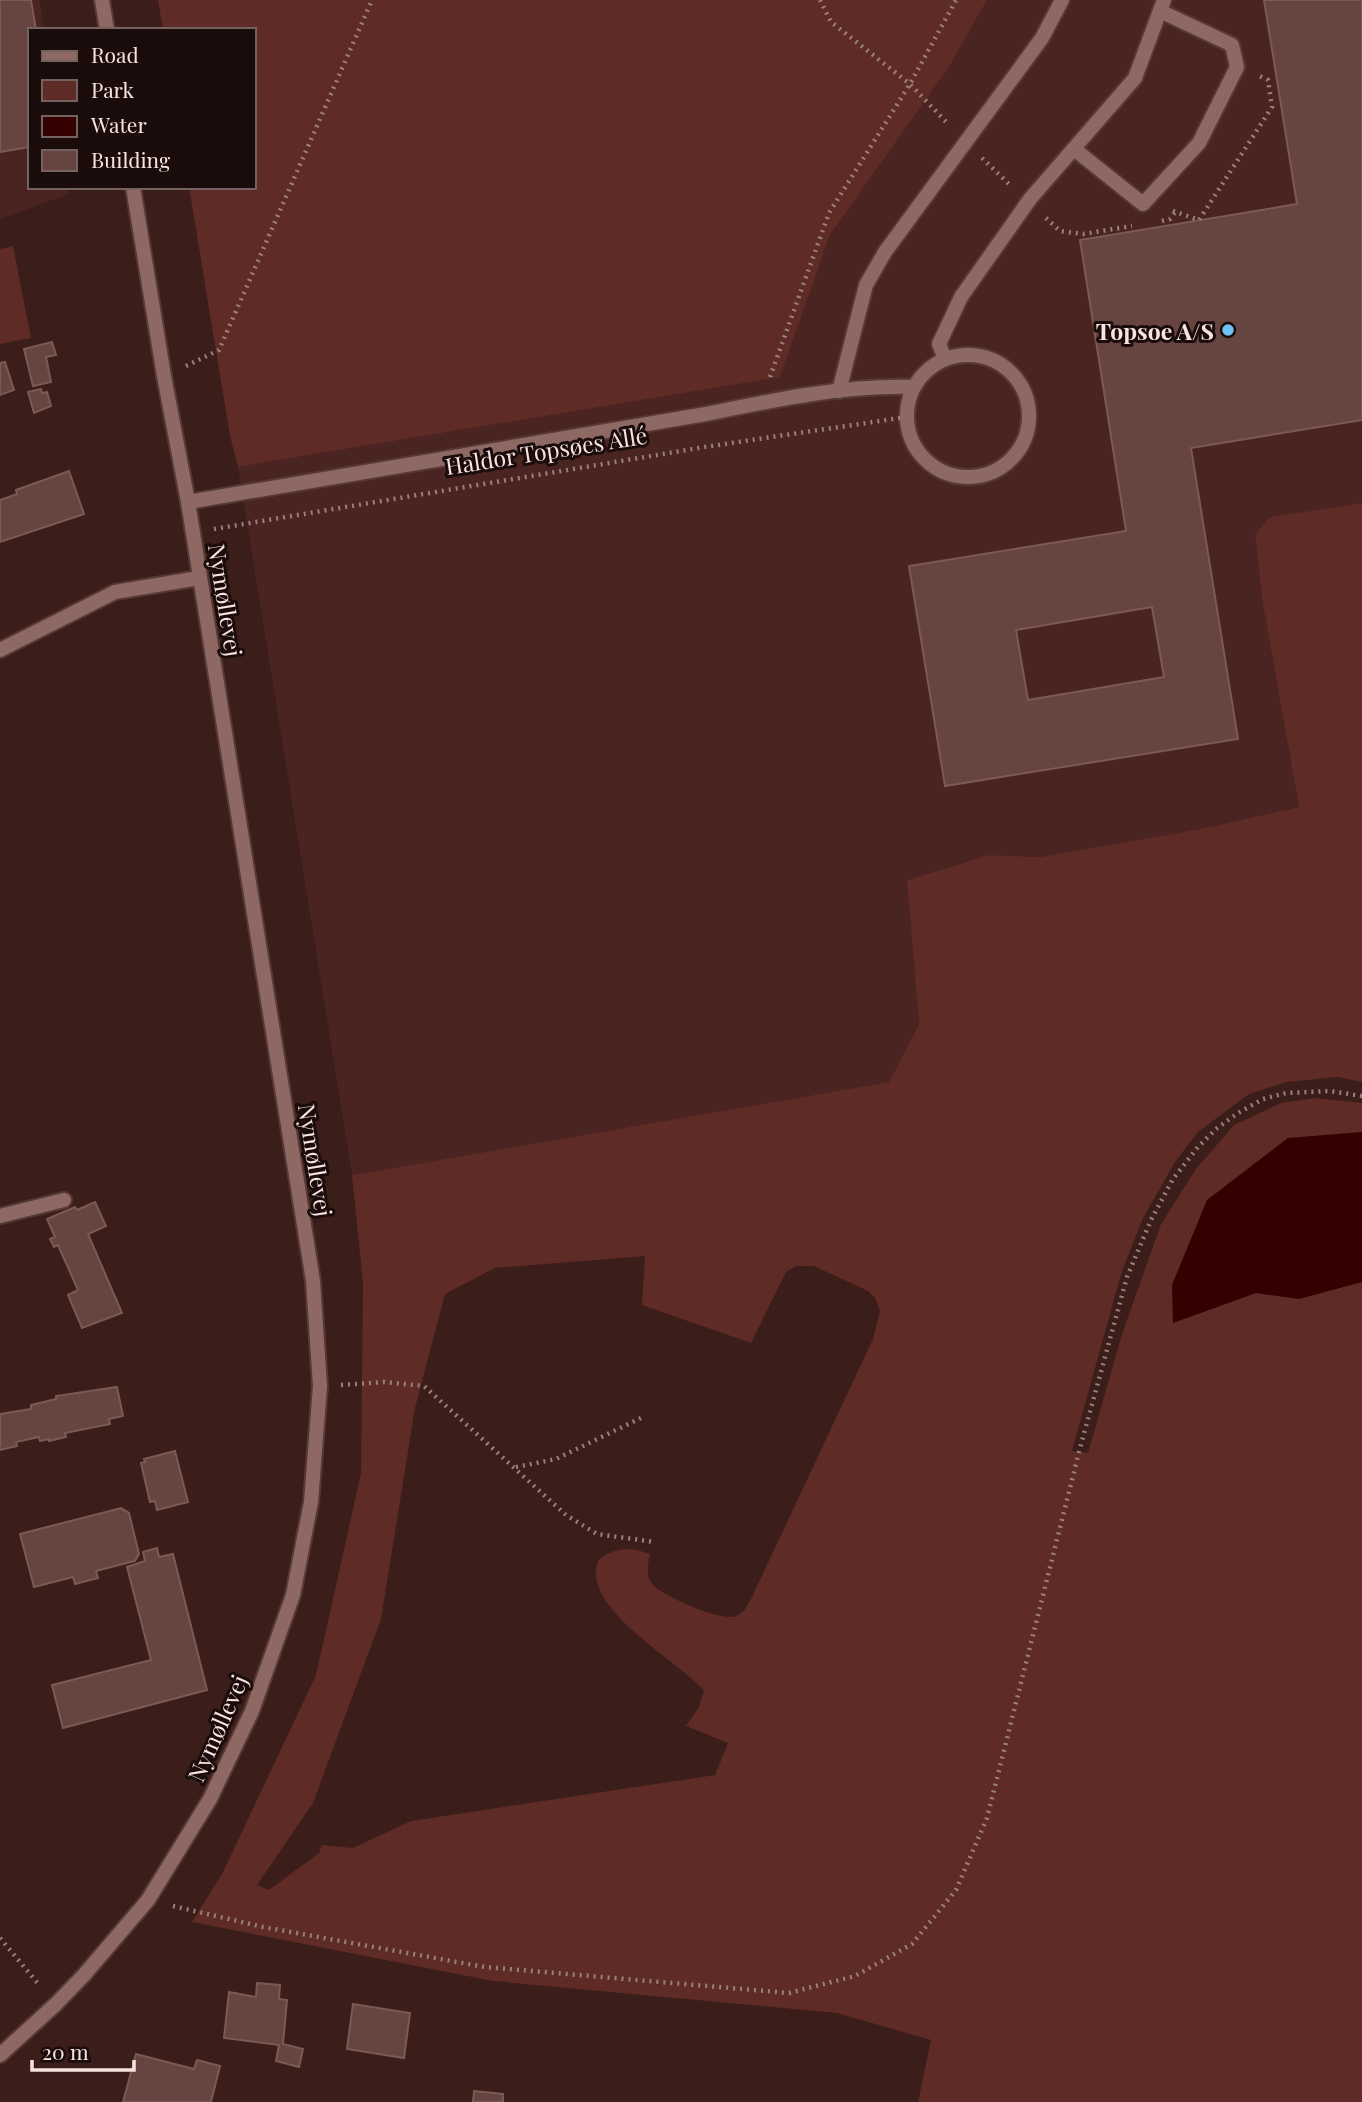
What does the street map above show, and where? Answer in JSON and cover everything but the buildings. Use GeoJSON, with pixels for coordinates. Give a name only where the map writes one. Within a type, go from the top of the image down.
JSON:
{"type":"FeatureCollection","features":[{"type":"Feature","properties":{"kind":"street"},"geometry":{"type":"LineString","coordinates":[[102,0],[107,28]]}},
{"type":"Feature","properties":{"kind":"street"},"geometry":{"type":"LineString","coordinates":[[839,391],[866,285],[878,263],[1042,38],[1062,0]]}},
{"type":"Feature","properties":{"kind":"street"},"geometry":{"type":"LineString","coordinates":[[945,359],[939,344],[961,297],[1028,202],[1135,78],[1162,6],[1233,45],[1237,67],[1199,143],[1143,204],[1074,149]]}},
{"type":"Feature","properties":{"kind":"street","name":"Nymøllevej"},"geometry":{"type":"LineString","coordinates":[[0,2055],[84,1975],[148,1900],[216,1786],[252,1711],[293,1595],[311,1502],[320,1386],[313,1281],[188,502],[133,189]]}},
{"type":"Feature","properties":{"kind":"street"},"geometry":{"type":"LineString","coordinates":[[972,355],[993,360],[1006,368],[1021,384],[1028,404],[1026,439],[1006,465],[987,475],[970,478],[949,475],[927,461],[913,445],[907,427],[907,405],[913,387],[927,370],[945,359],[972,355]]}},
{"type":"Feature","properties":{"kind":"street","name":"Haldor Topsøes Allé"},"geometry":{"type":"LineString","coordinates":[[188,502],[706,414],[761,402],[879,386],[913,387]]}},
{"type":"Feature","properties":{"kind":"street"},"geometry":{"type":"LineString","coordinates":[[0,650],[115,592],[199,578]]}},
{"type":"Feature","properties":{"kind":"street"},"geometry":{"type":"LineString","coordinates":[[0,1216],[64,1200]]}},
{"type":"Feature","properties":{"kind":"path"},"geometry":{"type":"LineString","coordinates":[[164,376],[219,350],[372,0]]}},
{"type":"Feature","properties":{"kind":"path"},"geometry":{"type":"LineString","coordinates":[[820,0],[831,22],[910,84]]}},
{"type":"Feature","properties":{"kind":"path"},"geometry":{"type":"LineString","coordinates":[[761,402],[829,213],[910,84],[956,0]]}},
{"type":"Feature","properties":{"kind":"path","name":"Haldor Topsøes Allé"},"geometry":{"type":"LineString","coordinates":[[193,533],[907,417]]}},
{"type":"Feature","properties":{"kind":"path"},"geometry":{"type":"LineString","coordinates":[[148,1900],[263,1927],[485,1967],[789,1993],[855,1976],[912,1944],[956,1891],[987,1818],[1079,1452],[1127,1277],[1151,1220],[1173,1179],[1198,1147],[1238,1113],[1263,1099],[1286,1093],[1330,1091],[1362,1096]]}},
{"type":"Feature","properties":{"kind":"path"},"geometry":{"type":"LineString","coordinates":[[320,1386],[384,1382],[424,1386],[566,1515],[597,1534],[655,1542]]}},
{"type":"Feature","properties":{"kind":"path"},"geometry":{"type":"LineString","coordinates":[[515,1468],[556,1459],[643,1417]]}},
{"type":"Feature","properties":{"kind":"path"},"geometry":{"type":"LineString","coordinates":[[0,1938],[56,2004]]}},
{"type":"Feature","properties":{"kind":"shaded area"},"geometry":{"type":"Polygon","coordinates":[[[0,0],[40,0],[44,28],[28,28],[28,189],[68,189],[69,194],[0,219],[0,0]]]}},
{"type":"Feature","properties":{"kind":"shaded area"},"geometry":{"type":"Polygon","coordinates":[[[987,0],[1362,0],[1362,503],[1270,517],[1255,534],[1262,599],[1299,807],[1200,829],[1040,857],[989,855],[907,880],[919,1024],[889,1082],[352,1175],[238,467],[780,377],[830,235],[949,67],[987,0]]]}},
{"type":"Feature","properties":{"kind":"green space"},"geometry":{"type":"Polygon","coordinates":[[[158,0],[987,0],[949,67],[830,235],[780,377],[238,467],[230,436],[189,189],[256,189],[256,28],[163,28],[158,0]]]}},
{"type":"Feature","properties":{"kind":"green space"},"geometry":{"type":"Polygon","coordinates":[[[13,246],[31,338],[0,344],[0,249],[13,246]]]}},
{"type":"Feature","properties":{"kind":"green space"},"geometry":{"type":"Polygon","coordinates":[[[1362,503],[1362,1082],[1338,1077],[1287,1082],[1249,1094],[1198,1132],[1175,1162],[1143,1218],[1122,1271],[1072,1451],[1088,1453],[1122,1334],[1161,1224],[1196,1169],[1234,1125],[1281,1103],[1315,1098],[1362,1103],[1362,2102],[918,2102],[931,2040],[837,2013],[493,1981],[192,1922],[223,1872],[316,1675],[361,1473],[363,1284],[352,1175],[889,1082],[919,1024],[907,880],[989,855],[1040,857],[1200,829],[1299,807],[1262,599],[1255,534],[1270,517],[1362,503]],[[645,1256],[495,1268],[445,1294],[415,1408],[381,1619],[313,1803],[257,1885],[269,1890],[319,1853],[322,1845],[353,1848],[411,1821],[715,1775],[728,1743],[686,1726],[699,1707],[704,1690],[641,1638],[611,1608],[596,1577],[598,1560],[610,1552],[623,1549],[650,1554],[649,1579],[660,1591],[681,1602],[719,1615],[729,1617],[741,1613],[751,1599],[873,1339],[880,1311],[875,1298],[868,1291],[814,1266],[796,1266],[786,1272],[751,1343],[642,1305],[645,1256]]]}},
{"type":"Feature","properties":{"kind":"water"},"geometry":{"type":"Polygon","coordinates":[[[1362,1132],[1362,1282],[1299,1299],[1256,1293],[1173,1323],[1172,1285],[1207,1200],[1288,1138],[1362,1132]]]}},
{"type":"Feature","properties":{"kind":"place","name":"Topsoe A/S"},"geometry":{"type":"Point","coordinates":[1228,330]}}]}
